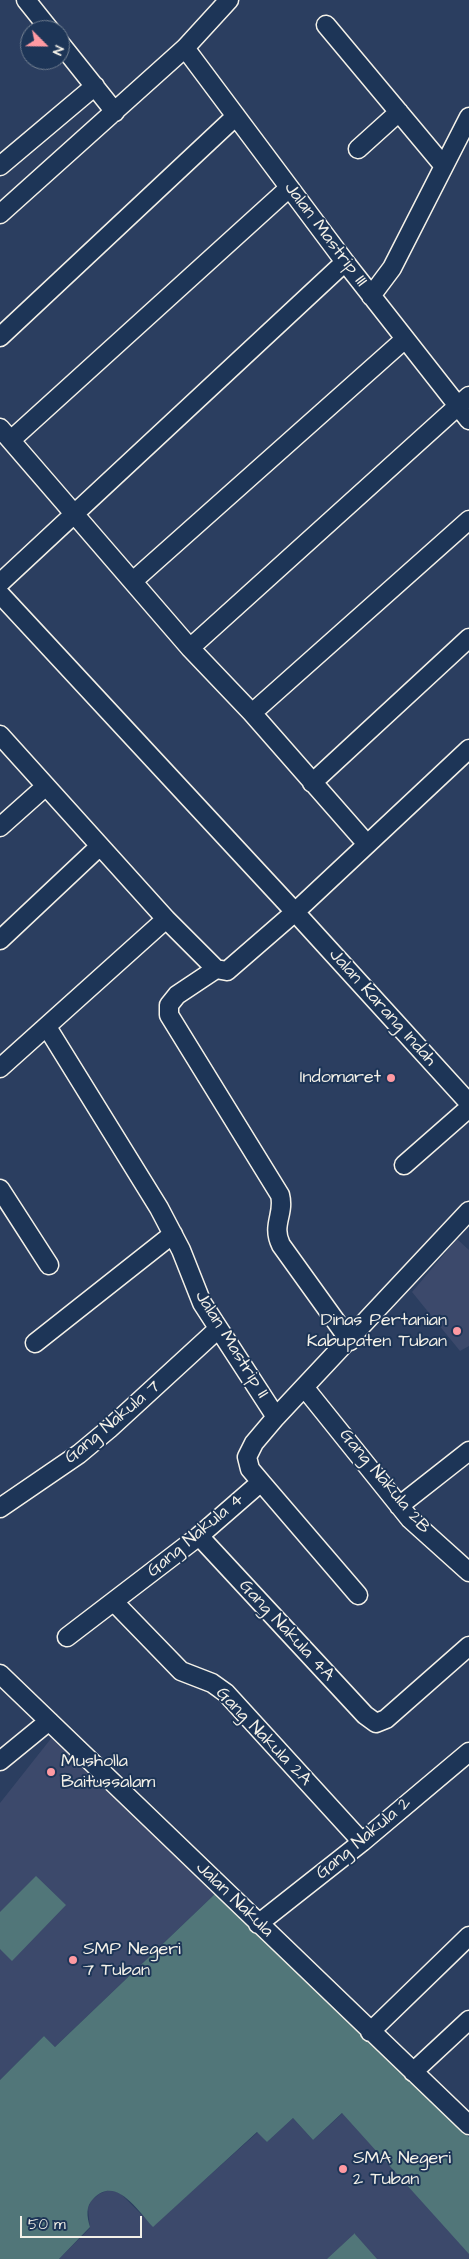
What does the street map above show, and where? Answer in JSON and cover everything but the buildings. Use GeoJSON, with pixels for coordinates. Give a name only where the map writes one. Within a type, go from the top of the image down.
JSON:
{"type":"FeatureCollection","features":[{"type":"Feature","properties":{"kind":"street"},"geometry":{"type":"LineString","coordinates":[[26,0],[42,20]]}},
{"type":"Feature","properties":{"kind":"street"},"geometry":{"type":"LineString","coordinates":[[0,214],[185,48],[229,0]]}},
{"type":"Feature","properties":{"kind":"street"},"geometry":{"type":"LineString","coordinates":[[326,25],[443,165]]}},
{"type":"Feature","properties":{"kind":"street","name":"Jalan Mastrip III"},"geometry":{"type":"LineString","coordinates":[[185,48],[371,296],[405,339],[463,401],[469,420]]}},
{"type":"Feature","properties":{"kind":"street"},"geometry":{"type":"LineString","coordinates":[[70,56],[115,112]]}},
{"type":"Feature","properties":{"kind":"street"},"geometry":{"type":"LineString","coordinates":[[0,166],[94,86]]}},
{"type":"Feature","properties":{"kind":"street"},"geometry":{"type":"LineString","coordinates":[[358,149],[399,112]]}},
{"type":"Feature","properties":{"kind":"street"},"geometry":{"type":"LineString","coordinates":[[0,337],[236,116]]}},
{"type":"Feature","properties":{"kind":"street"},"geometry":{"type":"LineString","coordinates":[[371,296],[392,268],[469,117]]}},
{"type":"Feature","properties":{"kind":"street"},"geometry":{"type":"LineString","coordinates":[[289,188],[6,434],[190,648],[252,713],[366,843]]}},
{"type":"Feature","properties":{"kind":"street"},"geometry":{"type":"LineString","coordinates":[[0,583],[345,262]]}},
{"type":"Feature","properties":{"kind":"street"},"geometry":{"type":"LineString","coordinates":[[133,581],[405,339]]}},
{"type":"Feature","properties":{"kind":"street"},"geometry":{"type":"LineString","coordinates":[[190,648],[463,401]]}},
{"type":"Feature","properties":{"kind":"street"},"geometry":{"type":"LineString","coordinates":[[252,713],[469,520]]}},
{"type":"Feature","properties":{"kind":"street","name":"Jalan Karang Indah"},"geometry":{"type":"LineString","coordinates":[[0,594],[295,912],[469,1104]]}},
{"type":"Feature","properties":{"kind":"street"},"geometry":{"type":"LineString","coordinates":[[312,783],[469,638]]}},
{"type":"Feature","properties":{"kind":"street"},"geometry":{"type":"LineString","coordinates":[[0,735],[166,919],[216,969],[228,971],[295,912],[366,843],[469,749]]}},
{"type":"Feature","properties":{"kind":"street"},"geometry":{"type":"LineString","coordinates":[[0,827],[46,786]]}},
{"type":"Feature","properties":{"kind":"street"},"geometry":{"type":"LineString","coordinates":[[0,940],[100,846]]}},
{"type":"Feature","properties":{"kind":"street"},"geometry":{"type":"LineString","coordinates":[[0,1068],[166,919]]}},
{"type":"Feature","properties":{"kind":"street"},"geometry":{"type":"LineString","coordinates":[[216,969],[177,995],[169,1005],[169,1016],[280,1195],[282,1202],[276,1232],[281,1245],[350,1340]]}},
{"type":"Feature","properties":{"kind":"street","name":"Jalan Mastrip II"},"geometry":{"type":"LineString","coordinates":[[46,1027],[159,1208],[181,1250],[196,1291],[218,1329],[276,1417],[469,1211]]}},
{"type":"Feature","properties":{"kind":"street"},"geometry":{"type":"LineString","coordinates":[[404,1165],[469,1108]]}},
{"type":"Feature","properties":{"kind":"street"},"geometry":{"type":"LineString","coordinates":[[0,1189],[49,1265]]}},
{"type":"Feature","properties":{"kind":"street"},"geometry":{"type":"LineString","coordinates":[[35,1343],[173,1234]]}},
{"type":"Feature","properties":{"kind":"street","name":"Gang Nakula 7"},"geometry":{"type":"LineString","coordinates":[[0,1508],[79,1454],[218,1329]]}},
{"type":"Feature","properties":{"kind":"street","name":"Gang Nakula 2B"},"geometry":{"type":"LineString","coordinates":[[304,1387],[399,1506],[419,1528],[469,1572]]}},
{"type":"Feature","properties":{"kind":"street","name":"Gang Nakula 4"},"geometry":{"type":"LineString","coordinates":[[67,1637],[198,1536],[260,1482],[250,1469],[246,1457],[254,1443],[276,1417]]}},
{"type":"Feature","properties":{"kind":"street"},"geometry":{"type":"LineString","coordinates":[[399,1506],[469,1451]]}},
{"type":"Feature","properties":{"kind":"street"},"geometry":{"type":"LineString","coordinates":[[260,1482],[358,1595]]}},
{"type":"Feature","properties":{"kind":"street","name":"Gang Nakula 4A"},"geometry":{"type":"LineString","coordinates":[[198,1536],[365,1715],[376,1723],[386,1719],[469,1646]]}},
{"type":"Feature","properties":{"kind":"street","name":"Gang Nakula 2A"},"geometry":{"type":"LineString","coordinates":[[114,1602],[181,1671],[212,1683],[226,1693],[362,1842]]}},
{"type":"Feature","properties":{"kind":"street","name":"Jalan Nakula"},"geometry":{"type":"LineString","coordinates":[[0,1674],[370,2032],[469,2125]]}},
{"type":"Feature","properties":{"kind":"street"},"geometry":{"type":"LineString","coordinates":[[0,1762],[49,1721]]}},
{"type":"Feature","properties":{"kind":"street","name":"Gang Nakula 2"},"geometry":{"type":"LineString","coordinates":[[258,1924],[362,1842],[469,1752]]}},
{"type":"Feature","properties":{"kind":"street"},"geometry":{"type":"LineString","coordinates":[[370,2032],[469,1936]]}},
{"type":"Feature","properties":{"kind":"street"},"geometry":{"type":"LineString","coordinates":[[413,2072],[469,2020]]}},
{"type":"Feature","properties":{"kind":"shaded area"},"geometry":{"type":"Polygon","coordinates":[[[457,1239],[469,1250],[469,1346],[460,1351],[412,1292],[457,1239]]]}},
{"type":"Feature","properties":{"kind":"shaded area","name":"SMP Negeri 7 Tuban"},"geometry":{"type":"Polygon","coordinates":[[[53,1736],[216,1893],[55,2047],[44,2036],[0,2080],[0,1803],[53,1736]]]}},
{"type":"Feature","properties":{"kind":"shaded area","name":"SMA Negeri 2 Tuban"},"geometry":{"type":"Polygon","coordinates":[[[388,2072],[469,2148],[469,2259],[59,2259],[90,2228],[88,2208],[91,2201],[99,2194],[109,2190],[120,2193],[153,2226],[258,2132],[267,2142],[293,2118],[313,2140],[388,2072]]]}},
{"type":"Feature","properties":{"kind":"green space"},"geometry":{"type":"Polygon","coordinates":[[[36,1876],[66,1905],[12,1961],[0,1949],[0,1912],[36,1876]]]}},
{"type":"Feature","properties":{"kind":"green space"},"geometry":{"type":"Polygon","coordinates":[[[216,1893],[469,2137],[469,2254],[342,2113],[313,2140],[293,2118],[267,2142],[257,2132],[153,2227],[134,2205],[119,2193],[111,2191],[102,2192],[89,2204],[88,2216],[90,2227],[59,2259],[0,2259],[0,2080],[44,2036],[55,2047],[216,1893]]]}},
{"type":"Feature","properties":{"kind":"green space"},"geometry":{"type":"Polygon","coordinates":[[[354,2234],[377,2259],[327,2259],[354,2234]]]}},
{"type":"Feature","properties":{"kind":"place","name":"Indomaret"},"geometry":{"type":"Point","coordinates":[391,1078]}},
{"type":"Feature","properties":{"kind":"place","name":"Dinas Pertanian Kabupaten Tuban"},"geometry":{"type":"Point","coordinates":[457,1331]}},
{"type":"Feature","properties":{"kind":"place","name":"Musholla Baitussalam"},"geometry":{"type":"Point","coordinates":[51,1772]}},
{"type":"Feature","properties":{"kind":"place","name":"SMP Negeri 7 Tuban"},"geometry":{"type":"Point","coordinates":[73,1960]}},
{"type":"Feature","properties":{"kind":"place","name":"SMA Negeri 2 Tuban"},"geometry":{"type":"Point","coordinates":[343,2169]}}]}
